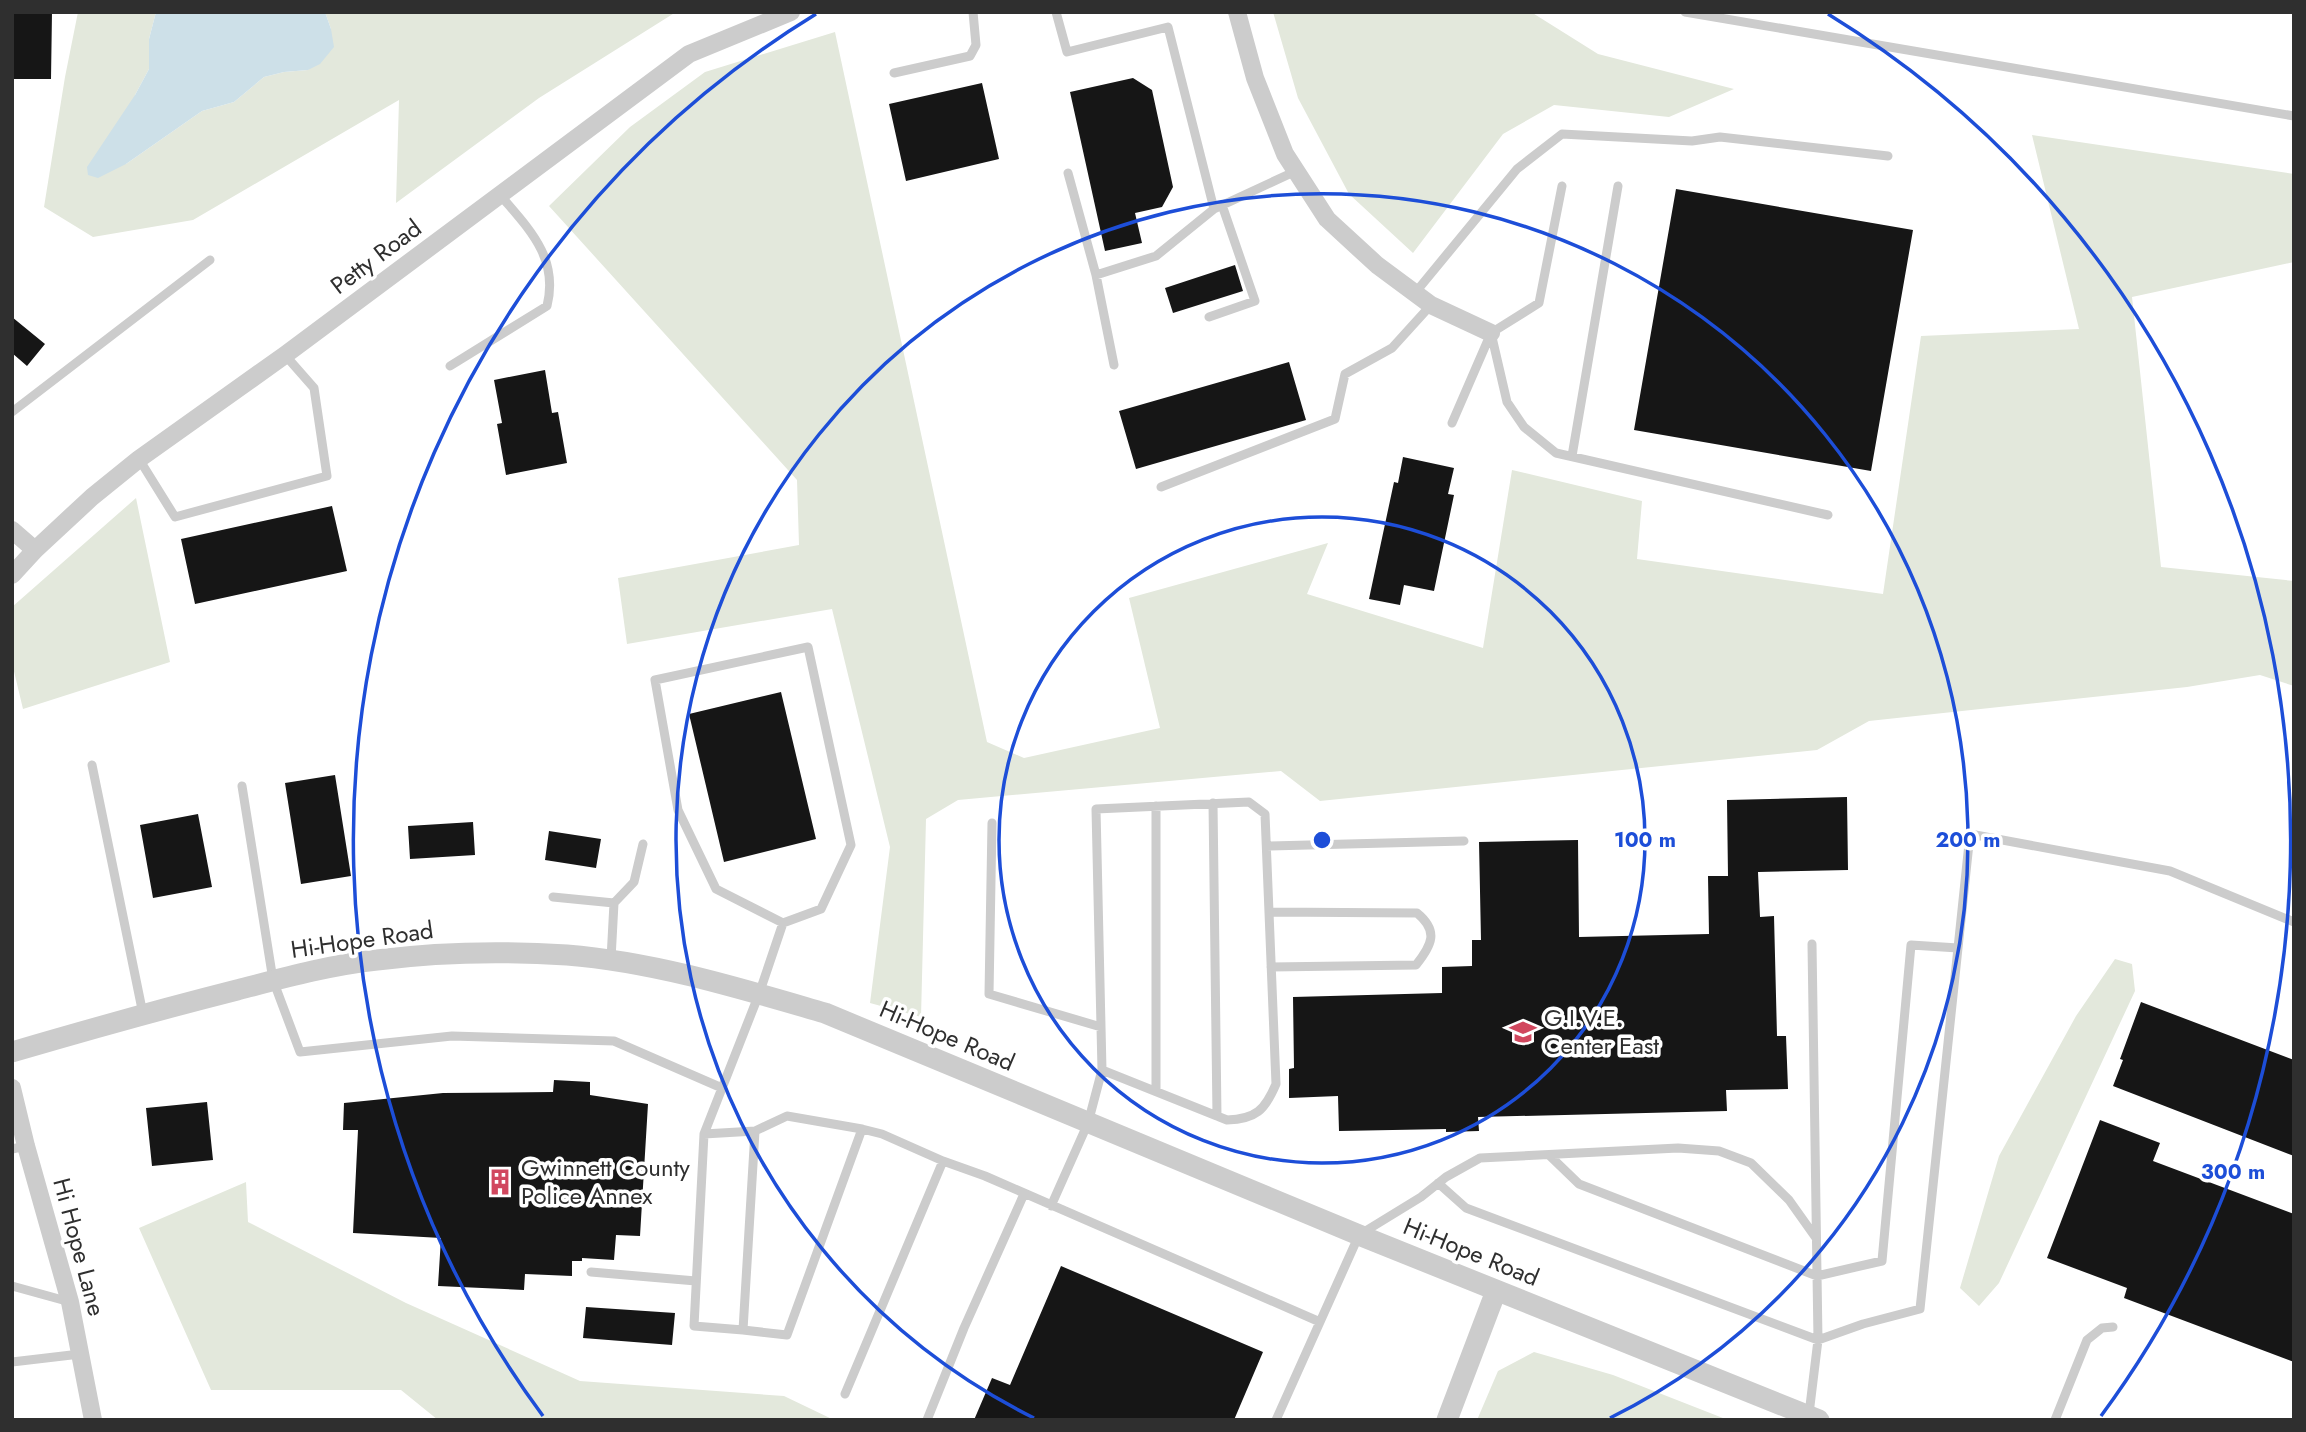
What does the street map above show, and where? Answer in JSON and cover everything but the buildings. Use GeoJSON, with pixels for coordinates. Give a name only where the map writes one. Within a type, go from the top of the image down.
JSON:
{"type":"FeatureCollection","features":[{"type":"Feature","properties":{"kind":"street","name":"Petty Road"},"geometry":{"type":"LineString","coordinates":[[12,575],[92,497],[139,459],[501,196],[689,54],[791,12]]}},
{"type":"Feature","properties":{"kind":"street"},"geometry":{"type":"LineString","coordinates":[[1237,12],[1255,78],[1286,154],[1327,219],[1377,265],[1431,305],[1492,333]]}},
{"type":"Feature","properties":{"kind":"street"},"geometry":{"type":"LineString","coordinates":[[12,530],[35,550]]}},
{"type":"Feature","properties":{"kind":"street","name":"Hi-Hope Road"},"geometry":{"type":"LineString","coordinates":[[12,1052],[143,1014],[273,981],[376,960],[442,955],[567,956],[611,961],[759,994],[825,1013],[1812,1419]]}},
{"type":"Feature","properties":{"kind":"street","name":"Hi Hope Lane"},"geometry":{"type":"LineString","coordinates":[[12,1087],[19,1148],[70,1302],[90,1419]]}},
{"type":"Feature","properties":{"kind":"street"},"geometry":{"type":"LineString","coordinates":[[1447,1420],[1496,1290]]}},
{"type":"Feature","properties":{"kind":"lane"},"geometry":{"type":"LineString","coordinates":[[894,73],[970,56],[976,45],[973,12]]}},
{"type":"Feature","properties":{"kind":"lane"},"geometry":{"type":"LineString","coordinates":[[1056,12],[1067,52],[1168,27],[1218,207],[1255,301],[1209,317]]}},
{"type":"Feature","properties":{"kind":"lane"},"geometry":{"type":"LineString","coordinates":[[1685,12],[2294,116]]}},
{"type":"Feature","properties":{"kind":"lane"},"geometry":{"type":"LineString","coordinates":[[1415,293],[1517,169],[1562,134],[1692,141],[1720,138],[1888,156]]}},
{"type":"Feature","properties":{"kind":"lane"},"geometry":{"type":"LineString","coordinates":[[1096,275],[1156,256],[1218,207],[1296,171]]}},
{"type":"Feature","properties":{"kind":"lane"},"geometry":{"type":"LineString","coordinates":[[1069,173],[1096,275],[1114,365]]}},
{"type":"Feature","properties":{"kind":"lane"},"geometry":{"type":"LineString","coordinates":[[1452,424],[1492,333],[1539,303],[1562,186]]}},
{"type":"Feature","properties":{"kind":"lane"},"geometry":{"type":"LineString","coordinates":[[1572,456],[1618,186]]}},
{"type":"Feature","properties":{"kind":"lane"},"geometry":{"type":"LineString","coordinates":[[450,366],[547,306],[551,291],[549,267],[535,236],[501,196]]}},
{"type":"Feature","properties":{"kind":"lane"},"geometry":{"type":"LineString","coordinates":[[12,412],[210,260]]}},
{"type":"Feature","properties":{"kind":"lane"},"geometry":{"type":"LineString","coordinates":[[1161,487],[1335,419],[1345,374],[1392,348],[1431,305]]}},
{"type":"Feature","properties":{"kind":"lane"},"geometry":{"type":"LineString","coordinates":[[1492,333],[1507,402],[1524,427],[1556,453],[1828,515]]}},
{"type":"Feature","properties":{"kind":"lane"},"geometry":{"type":"LineString","coordinates":[[139,459],[175,517],[327,476],[314,388],[285,355]]}},
{"type":"Feature","properties":{"kind":"lane"},"geometry":{"type":"LineString","coordinates":[[807,647],[851,845],[821,909],[783,923],[716,889],[678,810],[655,680],[807,647]]}},
{"type":"Feature","properties":{"kind":"lane"},"geometry":{"type":"LineString","coordinates":[[92,765],[143,1014]]}},
{"type":"Feature","properties":{"kind":"lane"},"geometry":{"type":"LineString","coordinates":[[242,786],[273,981],[300,1052],[452,1036],[614,1041],[722,1088]]}},
{"type":"Feature","properties":{"kind":"lane"},"geometry":{"type":"LineString","coordinates":[[1051,1206],[1088,1123],[1102,1070],[1096,809],[1249,802],[1265,814],[1276,1084],[1270,1099],[1259,1111],[1246,1119],[1227,1120],[1102,1070]]}},
{"type":"Feature","properties":{"kind":"lane"},"geometry":{"type":"LineString","coordinates":[[1213,803],[1217,1115]]}},
{"type":"Feature","properties":{"kind":"lane"},"geometry":{"type":"LineString","coordinates":[[1156,806],[1156,1091]]}},
{"type":"Feature","properties":{"kind":"lane"},"geometry":{"type":"LineString","coordinates":[[992,823],[989,994],[1101,1027]]}},
{"type":"Feature","properties":{"kind":"lane"},"geometry":{"type":"LineString","coordinates":[[1438,1183],[1466,1208],[1818,1340],[1863,1324],[1920,1309],[1970,834],[2170,871],[2294,922]]}},
{"type":"Feature","properties":{"kind":"lane"},"geometry":{"type":"LineString","coordinates":[[1266,846],[1464,841]]}},
{"type":"Feature","properties":{"kind":"lane"},"geometry":{"type":"LineString","coordinates":[[611,961],[614,903],[634,883],[643,844]]}},
{"type":"Feature","properties":{"kind":"lane"},"geometry":{"type":"LineString","coordinates":[[553,897],[614,903]]}},
{"type":"Feature","properties":{"kind":"lane"},"geometry":{"type":"LineString","coordinates":[[1269,912],[1417,913],[1427,921],[1432,935],[1427,952],[1416,965],[1271,967]]}},
{"type":"Feature","properties":{"kind":"lane"},"geometry":{"type":"LineString","coordinates":[[783,923],[759,994],[704,1134],[694,1326],[787,1335],[862,1129]]}},
{"type":"Feature","properties":{"kind":"lane"},"geometry":{"type":"LineString","coordinates":[[1812,944],[1818,1340],[1812,1419]]}},
{"type":"Feature","properties":{"kind":"lane"},"geometry":{"type":"LineString","coordinates":[[1549,1155],[1579,1184],[1817,1276],[1882,1261],[1911,945],[1958,948]]}},
{"type":"Feature","properties":{"kind":"lane"},"geometry":{"type":"LineString","coordinates":[[704,1134],[755,1131],[787,1116],[882,1134],[1320,1322]]}},
{"type":"Feature","properties":{"kind":"lane"},"geometry":{"type":"LineString","coordinates":[[743,1330],[755,1131]]}},
{"type":"Feature","properties":{"kind":"lane"},"geometry":{"type":"LineString","coordinates":[[1276,1420],[1360,1234],[1480,1158],[1678,1149],[1719,1151],[1751,1163],[1789,1200],[1816,1238]]}},
{"type":"Feature","properties":{"kind":"lane"},"geometry":{"type":"LineString","coordinates":[[845,1394],[943,1161]]}},
{"type":"Feature","properties":{"kind":"lane"},"geometry":{"type":"LineString","coordinates":[[927,1420],[964,1328],[1024,1194]]}},
{"type":"Feature","properties":{"kind":"lane"},"geometry":{"type":"LineString","coordinates":[[591,1272],[696,1280]]}},
{"type":"Feature","properties":{"kind":"lane"},"geometry":{"type":"LineString","coordinates":[[12,1286],[70,1302]]}},
{"type":"Feature","properties":{"kind":"lane"},"geometry":{"type":"LineString","coordinates":[[2055,1420],[2087,1340],[2102,1328],[2113,1327]]}},
{"type":"Feature","properties":{"kind":"lane"},"geometry":{"type":"LineString","coordinates":[[12,1362],[80,1354]]}},
{"type":"Feature","properties":{"kind":"shaded area"},"geometry":{"type":"Polygon","coordinates":[[[78,12],[156,12],[149,39],[149,69],[135,95],[126,164],[202,111],[234,102],[264,77],[308,70],[331,29],[325,12],[676,12],[539,98],[396,203],[399,100],[193,220],[93,237],[44,207],[78,12]]]}},
{"type":"Feature","properties":{"kind":"shaded area"},"geometry":{"type":"Polygon","coordinates":[[[156,12],[325,12],[334,47],[320,64],[308,70],[264,77],[234,102],[202,111],[126,164],[98,178],[88,175],[87,167],[149,69],[149,39],[156,12]]]}},
{"type":"Feature","properties":{"kind":"shaded area"},"geometry":{"type":"Polygon","coordinates":[[[1273,12],[1531,12],[1598,54],[1734,89],[1669,117],[1554,105],[1503,134],[1413,253],[1349,194],[1298,98],[1273,12]]]}},
{"type":"Feature","properties":{"kind":"shaded area"},"geometry":{"type":"Polygon","coordinates":[[[835,32],[987,742],[1024,758],[1160,728],[1129,598],[1328,543],[1307,594],[1483,648],[1512,470],[1642,501],[1637,559],[1883,594],[1921,336],[2079,329],[2032,135],[2294,174],[2294,262],[2132,297],[2161,567],[2294,581],[2294,686],[2260,675],[2187,687],[1869,721],[1817,750],[1320,801],[1281,771],[958,800],[926,819],[921,1017],[870,1003],[890,847],[832,609],[627,644],[618,578],[799,545],[797,480],[549,206],[630,127],[705,72],[835,32]]]}},
{"type":"Feature","properties":{"kind":"shaded area"},"geometry":{"type":"Polygon","coordinates":[[[136,498],[170,662],[23,709],[12,663],[12,607],[136,498]]]}},
{"type":"Feature","properties":{"kind":"shaded area"},"geometry":{"type":"Polygon","coordinates":[[[2115,959],[2132,964],[2135,991],[1999,1283],[1979,1306],[1960,1288],[1999,1156],[2076,1016],[2115,959]]]}},
{"type":"Feature","properties":{"kind":"shaded area"},"geometry":{"type":"Polygon","coordinates":[[[246,1182],[248,1222],[406,1303],[580,1381],[784,1396],[834,1420],[438,1420],[401,1390],[211,1390],[139,1228],[246,1182]]]}},
{"type":"Feature","properties":{"kind":"shaded area"},"geometry":{"type":"Polygon","coordinates":[[[1534,1352],[1613,1375],[1728,1420],[1477,1420],[1498,1371],[1534,1352]]]}},
{"type":"Feature","properties":{"kind":"place","name":"G.I.V.E. Center East"},"geometry":{"type":"Point","coordinates":[1523,1032]}},
{"type":"Feature","properties":{"kind":"place","name":"Gwinnett County Police Annex"},"geometry":{"type":"Point","coordinates":[500,1182]}}]}
